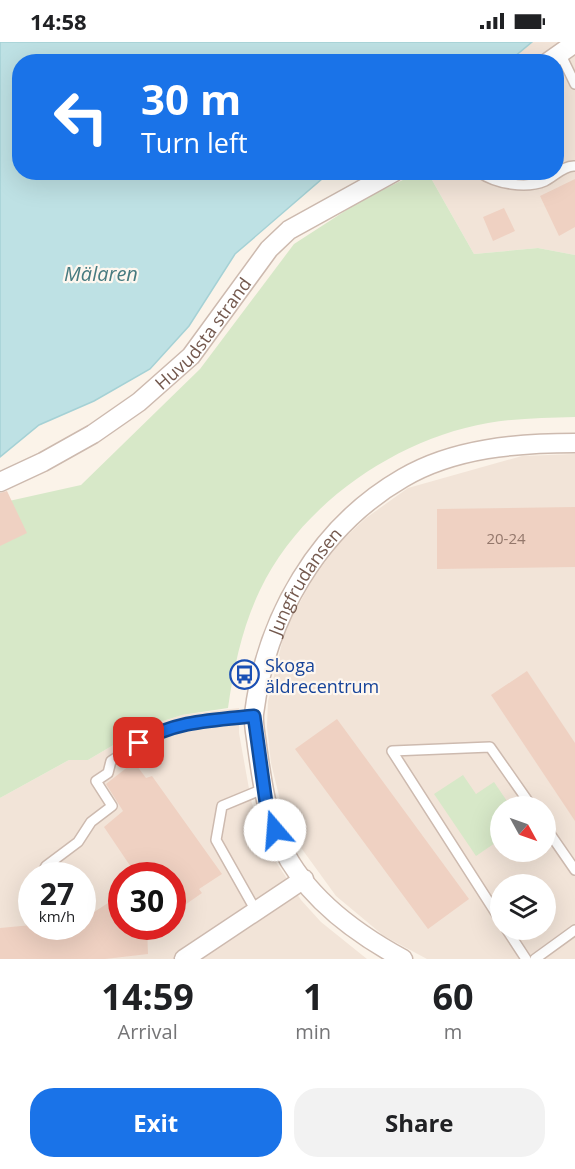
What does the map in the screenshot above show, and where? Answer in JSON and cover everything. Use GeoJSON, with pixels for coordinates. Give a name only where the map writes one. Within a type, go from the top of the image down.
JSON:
{"type":"FeatureCollection","features":[{"type":"Feature","properties":{"kind":"street","name":"Huvudsta strand"},"geometry":{"type":"LineString","coordinates":[[0,482],[43,462],[93,434],[139,402],[191,356],[269,249],[289,230],[380,180]]}},
{"type":"Feature","properties":{"kind":"street","name":"Jungfrudansen"},"geometry":{"type":"LineString","coordinates":[[403,959],[363,938],[322,901],[282,848],[267,810],[254,716],[266,659],[281,611],[297,583],[327,543],[364,504],[405,477],[458,456],[521,443],[575,442]]}},
{"type":"Feature","properties":{"kind":"street"},"geometry":{"type":"LineString","coordinates":[[184,959],[304,879]]}},
{"type":"Feature","properties":{"kind":"lane"},"geometry":{"type":"LineString","coordinates":[[564,59],[575,84]]}},
{"type":"Feature","properties":{"kind":"lane"},"geometry":{"type":"LineString","coordinates":[[497,180],[524,185],[545,180]]}},
{"type":"Feature","properties":{"kind":"lane"},"geometry":{"type":"LineString","coordinates":[[51,862],[78,842],[91,822],[112,806],[96,781],[108,773],[111,761],[153,734],[170,728],[188,723],[254,716]]}},
{"type":"Feature","properties":{"kind":"lane"},"geometry":{"type":"LineString","coordinates":[[490,904],[392,751],[490,747],[524,796]]}},
{"type":"Feature","properties":{"kind":"lane"},"geometry":{"type":"LineString","coordinates":[[256,911],[216,840],[222,806],[263,789]]}},
{"type":"Feature","properties":{"kind":"lane"},"geometry":{"type":"LineString","coordinates":[[556,842],[575,870]]}},
{"type":"Feature","properties":{"kind":"lane"},"geometry":{"type":"LineString","coordinates":[[534,959],[575,930]]}},
{"type":"Feature","properties":{"kind":"lane"},"geometry":{"type":"LineString","coordinates":[[514,940],[526,959]]}},
{"type":"Feature","properties":{"kind":"shaded area"},"geometry":{"type":"Polygon","coordinates":[[[532,42],[575,42],[575,255],[538,248],[474,254],[432,180],[564,180],[564,54],[517,54],[532,42]]]}},
{"type":"Feature","properties":{"kind":"shaded area"},"geometry":{"type":"Polygon","coordinates":[[[575,454],[575,959],[427,959],[384,936],[336,896],[294,838],[283,812],[271,763],[267,727],[268,701],[285,630],[312,580],[338,544],[366,518],[408,488],[522,456],[575,454]]]}},
{"type":"Feature","properties":{"kind":"shaded area"},"geometry":{"type":"Polygon","coordinates":[[[239,708],[239,733],[251,800],[260,830],[276,862],[301,900],[321,922],[367,959],[0,959],[0,798],[69,760],[88,760],[144,727],[182,715],[239,708]]]}},
{"type":"Feature","properties":{"kind":"green space"},"geometry":{"type":"Polygon","coordinates":[[[403,180],[432,180],[474,254],[538,248],[575,255],[575,417],[499,421],[453,431],[386,460],[355,480],[300,530],[278,559],[260,590],[248,619],[240,648],[228,708],[182,715],[144,727],[88,760],[69,760],[0,798],[0,503],[81,485],[200,369],[294,244],[362,200],[403,180]]]}},
{"type":"Feature","properties":{"kind":"green space"},"geometry":{"type":"Polygon","coordinates":[[[463,775],[476,794],[494,782],[504,796],[490,796],[490,846],[476,856],[434,794],[463,775]]]}},
{"type":"Feature","properties":{"kind":"water","name":"Mälaren"},"geometry":{"type":"Polygon","coordinates":[[[0,42],[532,42],[518,54],[12,54],[12,180],[321,180],[235,254],[189,326],[150,369],[94,401],[39,425],[0,457],[0,42]]]}},
{"type":"Feature","properties":{"kind":"building"},"geometry":{"type":"Polygon","coordinates":[[[575,179],[575,227],[559,236],[540,196],[575,179]]]}},
{"type":"Feature","properties":{"kind":"building"},"geometry":{"type":"Polygon","coordinates":[[[504,208],[515,231],[493,241],[483,217],[504,208]]]}},
{"type":"Feature","properties":{"kind":"building"},"geometry":{"type":"Polygon","coordinates":[[[7,491],[27,533],[0,546],[0,493],[7,491]]]}},
{"type":"Feature","properties":{"kind":"building"},"geometry":{"type":"Polygon","coordinates":[[[575,507],[575,567],[437,569],[437,509],[575,507]]]}},
{"type":"Feature","properties":{"kind":"building"},"geometry":{"type":"Polygon","coordinates":[[[527,671],[575,743],[575,821],[491,695],[527,671]]]}},
{"type":"Feature","properties":{"kind":"building"},"geometry":{"type":"Polygon","coordinates":[[[337,719],[469,899],[428,929],[295,749],[337,719]]]}},
{"type":"Feature","properties":{"kind":"building"},"geometry":{"type":"Polygon","coordinates":[[[134,762],[146,778],[152,776],[222,874],[199,889],[202,893],[186,904],[186,862],[128,862],[104,827],[123,811],[106,784],[134,762]]]}},
{"type":"Feature","properties":{"kind":"building"},"geometry":{"type":"Polygon","coordinates":[[[108,903],[108,940],[147,940],[148,954],[105,959],[0,959],[0,928],[18,926],[18,940],[96,940],[96,911],[108,903]]]}},
{"type":"Feature","properties":{"kind":"place","name":"Skoga äldrecentrum"},"geometry":{"type":"Point","coordinates":[244,675]}},
{"type":"Feature","properties":{"kind":"route"},"geometry":{"type":"LineString","coordinates":[[139,743],[153,734],[188,723],[254,716],[263,789],[267,810],[275,830]]}}]}
